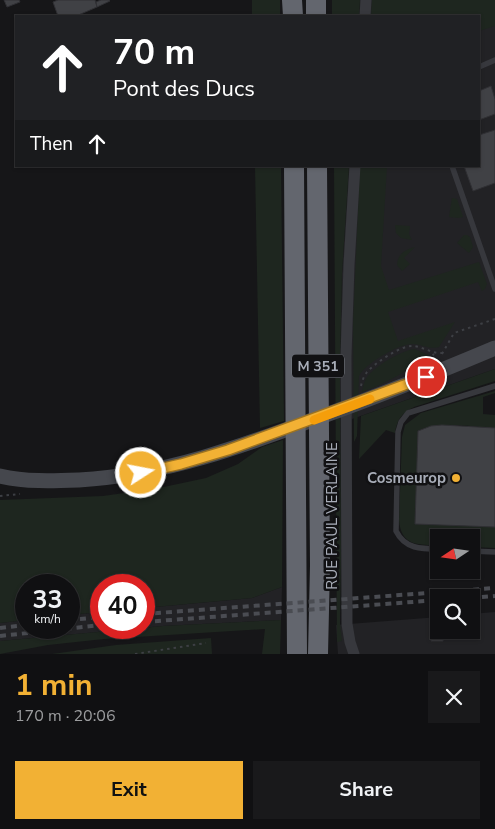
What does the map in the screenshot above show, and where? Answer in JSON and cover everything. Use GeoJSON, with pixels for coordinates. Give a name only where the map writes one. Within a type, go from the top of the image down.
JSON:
{"type":"FeatureCollection","features":[{"type":"Feature","properties":{"kind":"highway"},"geometry":{"type":"LineString","coordinates":[[292,0],[293,15]]}},
{"type":"Feature","properties":{"kind":"highway"},"geometry":{"type":"LineString","coordinates":[[316,0],[316,15]]}},
{"type":"Feature","properties":{"kind":"highway","name":"M 351"},"geometry":{"type":"LineString","coordinates":[[294,167],[297,651]]}},
{"type":"Feature","properties":{"kind":"highway","name":"M 351"},"geometry":{"type":"LineString","coordinates":[[317,167],[320,566],[318,654]]}},
{"type":"Feature","properties":{"kind":"highway"},"geometry":{"type":"LineString","coordinates":[[320,566],[330,626],[330,654]]}},
{"type":"Feature","properties":{"kind":"street"},"geometry":{"type":"LineString","coordinates":[[365,15],[366,0]]}},
{"type":"Feature","properties":{"kind":"street","name":"RUE PAUL VERLAINE"},"geometry":{"type":"LineString","coordinates":[[354,654],[347,624],[346,356],[348,275],[355,167]]}},
{"type":"Feature","properties":{"kind":"street"},"geometry":{"type":"LineString","coordinates":[[0,476],[35,481],[82,480],[161,469],[189,462],[263,439],[367,393],[495,348]]}},
{"type":"Feature","properties":{"kind":"lane"},"geometry":{"type":"LineString","coordinates":[[480,67],[495,60]]}},
{"type":"Feature","properties":{"kind":"lane"},"geometry":{"type":"LineString","coordinates":[[452,167],[495,290]]}},
{"type":"Feature","properties":{"kind":"lane"},"geometry":{"type":"LineString","coordinates":[[430,549],[408,545],[396,531],[398,432],[401,422],[408,413],[495,386]]}},
{"type":"Feature","properties":{"kind":"lane"},"geometry":{"type":"LineString","coordinates":[[480,551],[495,552]]}},
{"type":"Feature","properties":{"kind":"path"},"geometry":{"type":"LineString","coordinates":[[367,393],[367,372],[397,350],[411,346],[434,354],[442,353],[454,333],[495,319]]}},
{"type":"Feature","properties":{"kind":"path"},"geometry":{"type":"LineString","coordinates":[[135,654],[206,643]]}},
{"type":"Feature","properties":{"kind":"shaded area"},"geometry":{"type":"Polygon","coordinates":[[[252,0],[280,0],[280,15],[252,15],[252,0]]]}},
{"type":"Feature","properties":{"kind":"shaded area"},"geometry":{"type":"Polygon","coordinates":[[[332,0],[360,0],[359,15],[332,15],[332,0]]]}},
{"type":"Feature","properties":{"kind":"shaded area"},"geometry":{"type":"Polygon","coordinates":[[[360,0],[495,0],[495,369],[352,419],[344,396],[340,364],[342,273],[349,167],[480,167],[480,15],[359,15],[360,0]]]}},
{"type":"Feature","properties":{"kind":"shaded area"},"geometry":{"type":"Polygon","coordinates":[[[372,0],[495,0],[495,26],[480,31],[480,15],[371,15],[372,0]]]}},
{"type":"Feature","properties":{"kind":"shaded area"},"geometry":{"type":"Polygon","coordinates":[[[255,167],[281,167],[284,421],[260,428],[255,167]]]}},
{"type":"Feature","properties":{"kind":"shaded area"},"geometry":{"type":"Polygon","coordinates":[[[334,167],[349,167],[342,273],[340,364],[340,623],[342,641],[337,642],[334,167]]]}},
{"type":"Feature","properties":{"kind":"shaded area"},"geometry":{"type":"Polygon","coordinates":[[[360,167],[387,167],[381,266],[389,290],[479,262],[487,284],[482,291],[478,282],[388,312],[398,341],[455,322],[439,347],[432,348],[412,344],[399,347],[382,356],[362,371],[359,376],[357,436],[354,442],[353,324],[360,167]]]}},
{"type":"Feature","properties":{"kind":"shaded area"},"geometry":{"type":"Polygon","coordinates":[[[452,198],[457,199],[463,217],[449,217],[452,198]]]}},
{"type":"Feature","properties":{"kind":"shaded area"},"geometry":{"type":"Polygon","coordinates":[[[395,225],[410,226],[409,234],[412,240],[401,238],[396,233],[395,225]]]}},
{"type":"Feature","properties":{"kind":"shaded area"},"geometry":{"type":"Polygon","coordinates":[[[464,235],[470,237],[473,247],[469,253],[457,243],[464,235]]]}},
{"type":"Feature","properties":{"kind":"shaded area"},"geometry":{"type":"Polygon","coordinates":[[[415,247],[404,258],[410,264],[402,271],[397,265],[400,255],[415,247]]]}},
{"type":"Feature","properties":{"kind":"shaded area"},"geometry":{"type":"Polygon","coordinates":[[[415,349],[428,355],[397,376],[362,392],[366,379],[376,368],[396,355],[415,349]]]}},
{"type":"Feature","properties":{"kind":"shaded area"},"geometry":{"type":"Polygon","coordinates":[[[495,369],[495,381],[414,407],[406,412],[399,420],[395,433],[386,430],[359,459],[361,416],[495,369]]]}},
{"type":"Feature","properties":{"kind":"shaded area"},"geometry":{"type":"Polygon","coordinates":[[[495,391],[495,393],[483,397],[483,414],[495,415],[495,428],[445,425],[418,431],[415,524],[495,527],[495,548],[480,547],[480,529],[430,529],[430,545],[412,542],[403,535],[399,520],[402,437],[405,425],[421,413],[495,391]]]}},
{"type":"Feature","properties":{"kind":"shaded area"},"geometry":{"type":"Polygon","coordinates":[[[283,440],[282,587],[252,598],[155,607],[155,574],[90,574],[90,613],[80,614],[80,574],[15,574],[15,621],[0,623],[0,500],[103,496],[159,488],[206,478],[238,464],[262,447],[283,440]]]}},
{"type":"Feature","properties":{"kind":"shaded area"},"geometry":{"type":"Polygon","coordinates":[[[282,587],[281,620],[155,627],[155,607],[252,598],[282,587]]]}},
{"type":"Feature","properties":{"kind":"shaded area"},"geometry":{"type":"Polygon","coordinates":[[[495,612],[495,654],[338,654],[336,625],[430,618],[430,639],[480,639],[480,613],[495,612]]]}},
{"type":"Feature","properties":{"kind":"shaded area"},"geometry":{"type":"Polygon","coordinates":[[[90,613],[90,633],[80,634],[80,614],[90,613]]]}},
{"type":"Feature","properties":{"kind":"shaded area"},"geometry":{"type":"Polygon","coordinates":[[[281,620],[280,654],[262,654],[265,629],[155,636],[155,627],[281,620]]]}},
{"type":"Feature","properties":{"kind":"shaded area"},"geometry":{"type":"Polygon","coordinates":[[[15,621],[15,639],[22,639],[0,641],[0,623],[15,621]]]}},
{"type":"Feature","properties":{"kind":"shaded area"},"geometry":{"type":"Polygon","coordinates":[[[90,633],[90,639],[104,639],[48,645],[0,654],[0,641],[80,639],[80,634],[90,633]]]}},
{"type":"Feature","properties":{"kind":"shaded area"},"geometry":{"type":"Polygon","coordinates":[[[211,638],[212,654],[52,654],[116,645],[211,638]]]}},
{"type":"Feature","properties":{"kind":"building"},"geometry":{"type":"Polygon","coordinates":[[[4,0],[19,0],[20,2],[7,7],[4,0]]]}},
{"type":"Feature","properties":{"kind":"building"},"geometry":{"type":"Polygon","coordinates":[[[58,0],[95,0],[97,7],[78,15],[58,15],[53,2],[58,0]]]}},
{"type":"Feature","properties":{"kind":"building"},"geometry":{"type":"Polygon","coordinates":[[[101,0],[110,1],[97,7],[96,2],[101,0]]]}},
{"type":"Feature","properties":{"kind":"building"},"geometry":{"type":"Polygon","coordinates":[[[491,86],[495,99],[495,114],[480,120],[480,91],[491,86]]]}},
{"type":"Feature","properties":{"kind":"building"},"geometry":{"type":"Polygon","coordinates":[[[495,130],[495,183],[473,191],[464,167],[480,167],[480,135],[495,130]]]}},
{"type":"Feature","properties":{"kind":"building","name":"Cosmeurop"},"geometry":{"type":"Polygon","coordinates":[[[431,426],[495,428],[495,527],[415,524],[418,431],[431,426]]]}},
{"type":"Feature","properties":{"kind":"building"},"geometry":{"type":"Polygon","coordinates":[[[431,639],[443,639],[443,641],[431,641],[431,639]]]}},
{"type":"Feature","properties":{"kind":"railway"},"geometry":{"type":"LineString","coordinates":[[155,613],[495,588]]}},
{"type":"Feature","properties":{"kind":"railway"},"geometry":{"type":"LineString","coordinates":[[480,597],[495,596]]}},
{"type":"Feature","properties":{"kind":"railway"},"geometry":{"type":"LineString","coordinates":[[155,621],[430,601]]}},
{"type":"Feature","properties":{"kind":"railway"},"geometry":{"type":"LineString","coordinates":[[80,619],[90,618]]}},
{"type":"Feature","properties":{"kind":"railway"},"geometry":{"type":"LineString","coordinates":[[0,628],[15,626]]}},
{"type":"Feature","properties":{"kind":"railway"},"geometry":{"type":"LineString","coordinates":[[0,636],[90,626]]}},
{"type":"Feature","properties":{"kind":"slow traffic"},"geometry":{"type":"LineString","coordinates":[[314,420],[370,399]]}},
{"type":"Feature","properties":{"kind":"place","name":"Cosmeurop"},"geometry":{"type":"Point","coordinates":[456,478]}},
{"type":"Feature","properties":{"kind":"route"},"geometry":{"type":"LineString","coordinates":[[141,473],[204,458],[263,439],[426,377]]}}]}
